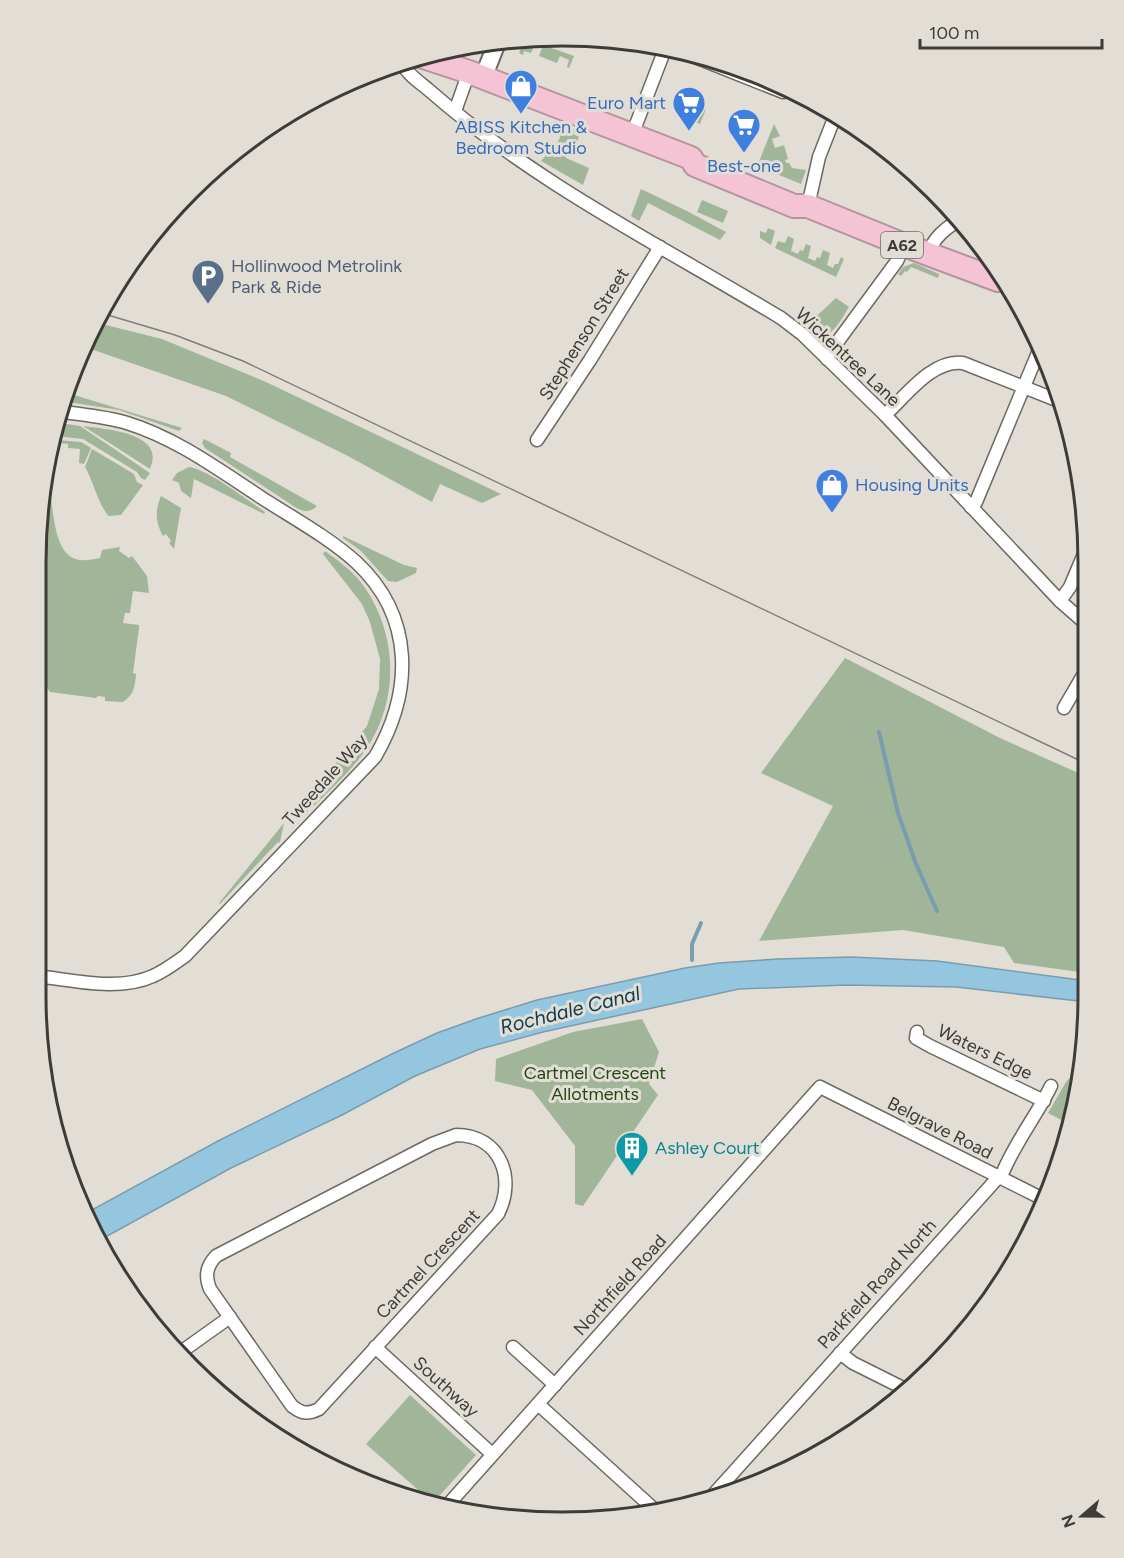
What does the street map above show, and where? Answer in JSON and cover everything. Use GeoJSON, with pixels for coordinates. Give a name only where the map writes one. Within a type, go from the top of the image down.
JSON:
{"type":"FeatureCollection","features":[{"type":"Feature","properties":{"kind":"highway","name":"A62"},"geometry":{"type":"LineString","coordinates":[[437,62],[691,158],[695,165],[770,197],[794,206],[808,206],[992,278]]}},
{"type":"Feature","properties":{"kind":"street"},"geometry":{"type":"LineString","coordinates":[[455,111],[491,52]]}},
{"type":"Feature","properties":{"kind":"street"},"geometry":{"type":"LineString","coordinates":[[632,135],[662,56]]}},
{"type":"Feature","properties":{"kind":"street","name":"Wickentree Lane"},"geometry":{"type":"LineString","coordinates":[[408,70],[455,111],[539,172],[597,210],[781,318],[802,334],[885,415],[1078,616]]}},
{"type":"Feature","properties":{"kind":"street"},"geometry":{"type":"LineString","coordinates":[[808,206],[819,157],[832,123]]}},
{"type":"Feature","properties":{"kind":"street"},"geometry":{"type":"LineString","coordinates":[[928,254],[931,244],[938,235],[952,225]]}},
{"type":"Feature","properties":{"kind":"street"},"geometry":{"type":"LineString","coordinates":[[827,359],[897,261],[904,245]]}},
{"type":"Feature","properties":{"kind":"street","name":"Stephenson Street"},"geometry":{"type":"LineString","coordinates":[[537,441],[660,247]]}},
{"type":"Feature","properties":{"kind":"street"},"geometry":{"type":"LineString","coordinates":[[971,507],[976,502],[1035,359]]}},
{"type":"Feature","properties":{"kind":"street"},"geometry":{"type":"LineString","coordinates":[[885,415],[935,370],[954,362],[963,363],[1050,398]]}},
{"type":"Feature","properties":{"kind":"street","name":"Tweedale Way"},"geometry":{"type":"LineString","coordinates":[[46,977],[100,984],[124,984],[152,977],[185,956],[375,757],[394,719],[403,675],[399,634],[386,603],[365,571],[342,551],[208,462],[178,445],[125,422],[69,413]]}},
{"type":"Feature","properties":{"kind":"street"},"geometry":{"type":"LineString","coordinates":[[1060,600],[1070,587],[1078,568]]}},
{"type":"Feature","properties":{"kind":"street"},"geometry":{"type":"LineString","coordinates":[[1064,708],[1078,684]]}},
{"type":"Feature","properties":{"kind":"street","name":"Waters Edge"},"geometry":{"type":"LineString","coordinates":[[917,1032],[916,1038],[930,1046],[1044,1101]]}},
{"type":"Feature","properties":{"kind":"street","name":"Parkfield Road North"},"geometry":{"type":"LineString","coordinates":[[721,1486],[1003,1172],[1051,1086]]}},
{"type":"Feature","properties":{"kind":"street","name":"Belgrave Road"},"geometry":{"type":"LineString","coordinates":[[820,1087],[1037,1196]]}},
{"type":"Feature","properties":{"kind":"street","name":"Northfield Road"},"geometry":{"type":"LineString","coordinates":[[452,1500],[820,1087]]}},
{"type":"Feature","properties":{"kind":"street","name":"Cartmel Crescent"},"geometry":{"type":"LineString","coordinates":[[464,1135],[479,1140],[498,1155],[502,1164],[506,1193],[502,1206],[491,1223],[318,1409],[306,1413],[292,1406],[230,1317],[206,1280],[210,1263],[216,1256],[443,1138],[464,1135]]}},
{"type":"Feature","properties":{"kind":"street"},"geometry":{"type":"LineString","coordinates":[[186,1349],[230,1317]]}},
{"type":"Feature","properties":{"kind":"street","name":"Southway"},"geometry":{"type":"LineString","coordinates":[[375,1347],[492,1454]]}},
{"type":"Feature","properties":{"kind":"street"},"geometry":{"type":"LineString","coordinates":[[513,1347],[555,1385]]}},
{"type":"Feature","properties":{"kind":"street"},"geometry":{"type":"LineString","coordinates":[[840,1353],[853,1363],[899,1386]]}},
{"type":"Feature","properties":{"kind":"street"},"geometry":{"type":"LineString","coordinates":[[538,1404],[648,1504]]}},
{"type":"Feature","properties":{"kind":"green space"},"geometry":{"type":"Polygon","coordinates":[[[542,47],[548,47],[574,56],[569,68],[567,67],[569,60],[560,56],[557,63],[539,56],[542,47]]]}},
{"type":"Feature","properties":{"kind":"green space"},"geometry":{"type":"Polygon","coordinates":[[[533,48],[531,53],[524,51],[523,55],[519,53],[521,49],[533,48]]]}},
{"type":"Feature","properties":{"kind":"green space"},"geometry":{"type":"Polygon","coordinates":[[[683,100],[706,109],[700,124],[697,123],[700,116],[699,111],[691,112],[688,119],[682,117],[684,111],[679,109],[683,100]]]}},
{"type":"Feature","properties":{"kind":"green space"},"geometry":{"type":"Polygon","coordinates":[[[774,124],[780,136],[772,139],[775,148],[784,145],[788,159],[785,160],[786,163],[789,163],[792,168],[806,170],[801,184],[758,164],[774,124]]]}},
{"type":"Feature","properties":{"kind":"green space"},"geometry":{"type":"Polygon","coordinates":[[[563,126],[574,129],[573,134],[579,137],[575,148],[570,146],[566,158],[589,168],[583,185],[541,161],[559,140],[563,126]]]}},
{"type":"Feature","properties":{"kind":"green space"},"geometry":{"type":"Polygon","coordinates":[[[641,189],[726,232],[720,240],[648,203],[639,221],[631,216],[641,189]]]}},
{"type":"Feature","properties":{"kind":"green space"},"geometry":{"type":"Polygon","coordinates":[[[702,200],[728,211],[723,223],[697,212],[702,200]]]}},
{"type":"Feature","properties":{"kind":"green space"},"geometry":{"type":"Polygon","coordinates":[[[768,228],[775,231],[771,245],[760,238],[760,231],[766,233],[768,228]]]}},
{"type":"Feature","properties":{"kind":"green space"},"geometry":{"type":"Polygon","coordinates":[[[788,236],[794,239],[791,251],[798,254],[800,250],[803,251],[806,244],[811,246],[808,258],[815,261],[817,257],[820,258],[823,250],[830,253],[827,265],[833,268],[841,257],[844,259],[836,277],[775,248],[778,241],[785,243],[788,236]]]}},
{"type":"Feature","properties":{"kind":"green space"},"geometry":{"type":"Polygon","coordinates":[[[914,263],[939,274],[938,278],[911,267],[901,276],[898,274],[903,267],[914,263]]]}},
{"type":"Feature","properties":{"kind":"green space"},"geometry":{"type":"Polygon","coordinates":[[[836,298],[849,307],[833,330],[828,334],[819,334],[807,325],[836,298]]]}},
{"type":"Feature","properties":{"kind":"green space"},"geometry":{"type":"Polygon","coordinates":[[[105,325],[162,339],[266,382],[501,494],[482,503],[440,484],[432,502],[346,455],[226,396],[93,350],[105,325]]]}},
{"type":"Feature","properties":{"kind":"green space"},"geometry":{"type":"Polygon","coordinates":[[[74,395],[182,428],[179,431],[119,410],[72,403],[74,395]]]}},
{"type":"Feature","properties":{"kind":"green space"},"geometry":{"type":"Polygon","coordinates":[[[66,424],[80,426],[150,473],[145,480],[141,478],[137,472],[83,439],[62,437],[66,424]]]}},
{"type":"Feature","properties":{"kind":"green space"},"geometry":{"type":"Polygon","coordinates":[[[83,426],[119,431],[142,440],[150,448],[153,457],[150,469],[83,426]]]}},
{"type":"Feature","properties":{"kind":"green space"},"geometry":{"type":"Polygon","coordinates":[[[204,439],[231,453],[230,457],[317,506],[306,511],[295,507],[205,448],[202,443],[204,439]]]}},
{"type":"Feature","properties":{"kind":"green space"},"geometry":{"type":"Polygon","coordinates":[[[61,440],[81,442],[91,448],[84,464],[79,463],[80,449],[68,448],[68,444],[60,443],[61,440]]]}},
{"type":"Feature","properties":{"kind":"green space"},"geometry":{"type":"Polygon","coordinates":[[[92,449],[134,474],[137,482],[143,485],[121,515],[109,516],[99,500],[85,467],[92,449]]]}},
{"type":"Feature","properties":{"kind":"green space"},"geometry":{"type":"Polygon","coordinates":[[[189,467],[217,479],[265,512],[264,514],[194,479],[191,498],[181,491],[179,483],[172,480],[177,473],[189,467]]]}},
{"type":"Feature","properties":{"kind":"green space"},"geometry":{"type":"Polygon","coordinates":[[[161,496],[181,508],[174,549],[169,543],[171,541],[166,534],[163,536],[158,526],[157,511],[161,496]]]}},
{"type":"Feature","properties":{"kind":"green space"},"geometry":{"type":"Polygon","coordinates":[[[51,499],[61,545],[72,558],[90,560],[100,558],[102,550],[120,547],[119,551],[129,558],[132,556],[147,576],[149,593],[133,591],[130,613],[125,613],[123,623],[139,625],[139,628],[133,673],[136,674],[134,686],[130,696],[123,702],[105,701],[105,697],[98,696],[96,698],[50,692],[46,687],[46,562],[51,499]]]}},
{"type":"Feature","properties":{"kind":"green space"},"geometry":{"type":"Polygon","coordinates":[[[343,536],[404,565],[417,568],[416,573],[397,582],[388,581],[361,551],[343,536]]]}},
{"type":"Feature","properties":{"kind":"green space"},"geometry":{"type":"Polygon","coordinates":[[[325,551],[360,581],[372,600],[387,641],[390,663],[389,685],[378,728],[367,748],[342,778],[315,805],[307,809],[308,812],[293,814],[367,726],[379,689],[380,659],[370,622],[362,604],[323,554],[325,551]]]}},
{"type":"Feature","properties":{"kind":"green space"},"geometry":{"type":"Polygon","coordinates":[[[845,658],[1000,738],[1078,773],[1078,972],[1014,963],[1004,947],[903,930],[759,941],[833,806],[761,773],[845,658]]]}},
{"type":"Feature","properties":{"kind":"green space"},"geometry":{"type":"Polygon","coordinates":[[[284,823],[280,842],[220,904],[219,903],[284,823]]]}},
{"type":"Feature","properties":{"kind":"green space","name":"Cartmel Crescent Allotments"},"geometry":{"type":"Polygon","coordinates":[[[642,1019],[659,1052],[649,1084],[658,1095],[583,1206],[575,1204],[575,1146],[532,1090],[495,1081],[496,1059],[573,1032],[642,1019]]]}},
{"type":"Feature","properties":{"kind":"green space"},"geometry":{"type":"Polygon","coordinates":[[[1071,1076],[1062,1120],[1048,1113],[1071,1076]]]}},
{"type":"Feature","properties":{"kind":"green space"},"geometry":{"type":"Polygon","coordinates":[[[410,1395],[476,1455],[439,1496],[420,1491],[366,1444],[410,1395]]]}},
{"type":"Feature","properties":{"kind":"water","name":"Rochdale Canal"},"geometry":{"type":"Polygon","coordinates":[[[851,957],[937,961],[1078,980],[1078,1001],[956,987],[846,985],[739,989],[543,1032],[480,1049],[415,1076],[342,1115],[231,1168],[107,1236],[93,1209],[218,1141],[437,1033],[537,1000],[685,968],[778,959],[851,957]]]}},
{"type":"Feature","properties":{"kind":"waterway"},"geometry":{"type":"LineString","coordinates":[[879,732],[898,813],[916,864],[937,911]]}},
{"type":"Feature","properties":{"kind":"waterway"},"geometry":{"type":"LineString","coordinates":[[692,960],[692,944],[701,923]]}},
{"type":"Feature","properties":{"kind":"tram line"},"geometry":{"type":"LineString","coordinates":[[110,316],[175,335],[243,361],[1078,760]]}},
{"type":"Feature","properties":{"kind":"place","name":"ABISS Kitchen & Bedroom Studio"},"geometry":{"type":"Point","coordinates":[521,115]}},
{"type":"Feature","properties":{"kind":"place","name":"Euro Mart"},"geometry":{"type":"Point","coordinates":[689,132]}},
{"type":"Feature","properties":{"kind":"place","name":"Best-one"},"geometry":{"type":"Point","coordinates":[744,154]}},
{"type":"Feature","properties":{"kind":"place","name":"Hollinwood Metrolink Park & Ride"},"geometry":{"type":"Point","coordinates":[208,305]}},
{"type":"Feature","properties":{"kind":"place","name":"Housing Units"},"geometry":{"type":"Point","coordinates":[832,514]}},
{"type":"Feature","properties":{"kind":"place","name":"Ashley Court"},"geometry":{"type":"Point","coordinates":[632,1177]}}]}
